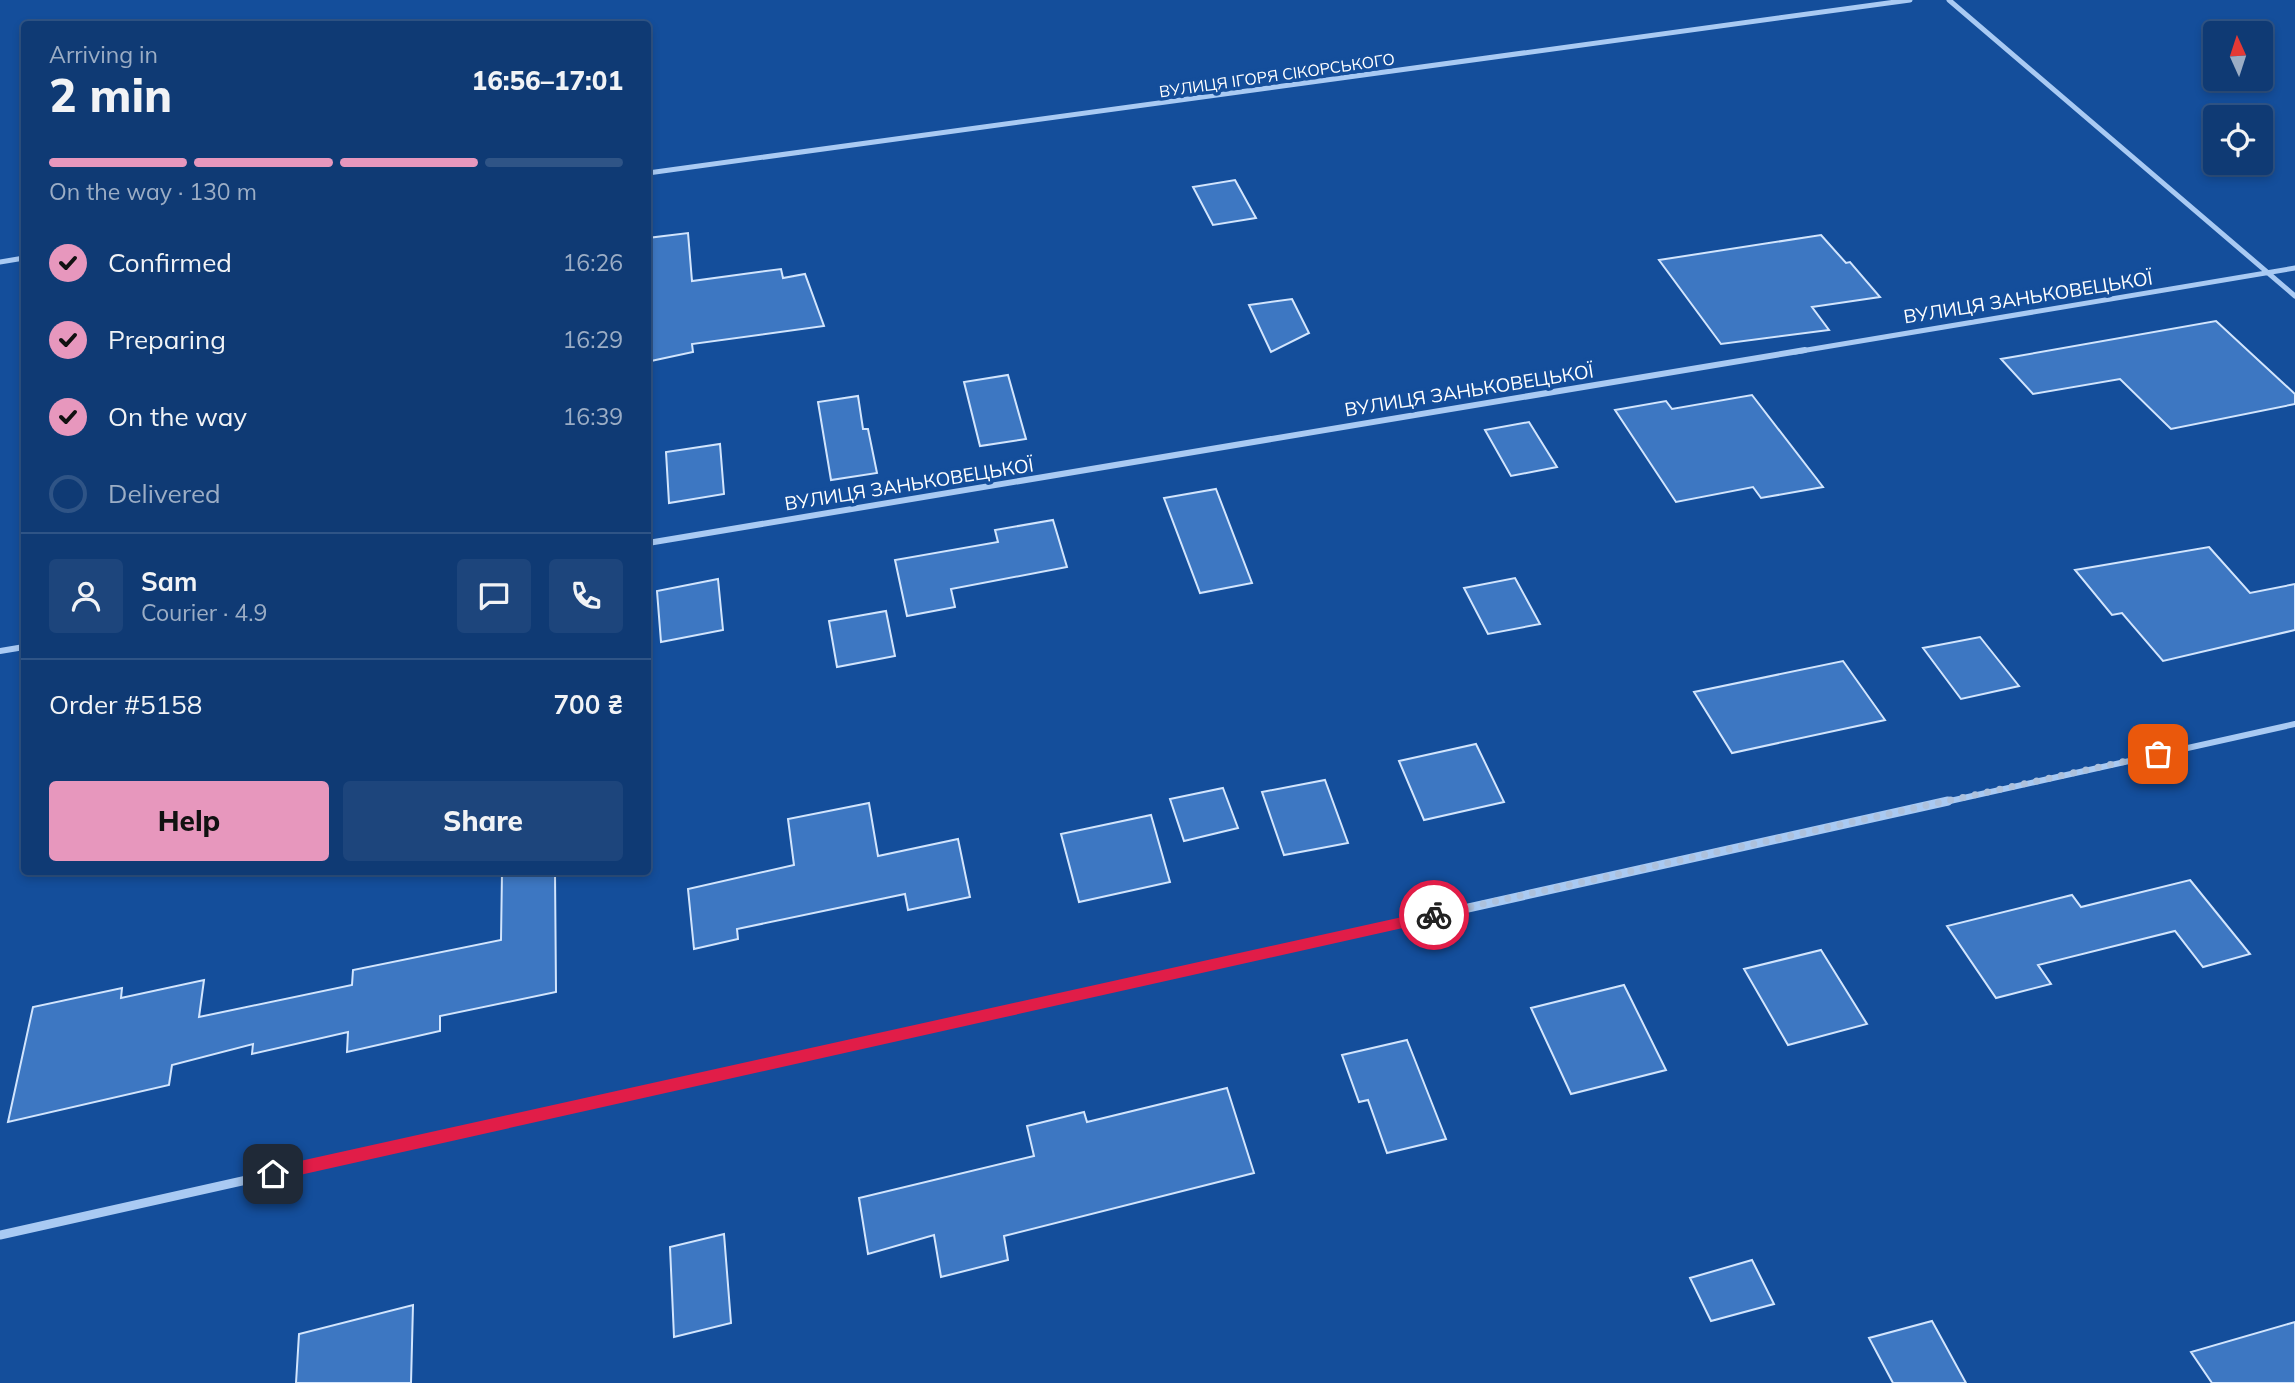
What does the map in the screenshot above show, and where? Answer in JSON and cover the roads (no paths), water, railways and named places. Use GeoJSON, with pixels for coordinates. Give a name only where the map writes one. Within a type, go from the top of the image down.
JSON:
{"type":"FeatureCollection","features":[{"type":"Feature","properties":{"kind":"street","name":"ВУЛИЦЯ ІГОРЯ СІКОРСЬКОГО"},"geometry":{"type":"LineString","coordinates":[[651,173],[1910,0]]}},
{"type":"Feature","properties":{"kind":"street"},"geometry":{"type":"LineString","coordinates":[[1949,0],[2295,296]]}},
{"type":"Feature","properties":{"kind":"street"},"geometry":{"type":"LineString","coordinates":[[0,262],[21,258]]}},
{"type":"Feature","properties":{"kind":"street","name":"ВУЛИЦЯ ЗАНЬКОВЕЦЬКОЇ"},"geometry":{"type":"LineString","coordinates":[[651,543],[2295,268]]}},
{"type":"Feature","properties":{"kind":"street"},"geometry":{"type":"LineString","coordinates":[[0,651],[21,648]]}},
{"type":"Feature","properties":{"kind":"street"},"geometry":{"type":"LineString","coordinates":[[0,1235],[2295,724]]}}]}
